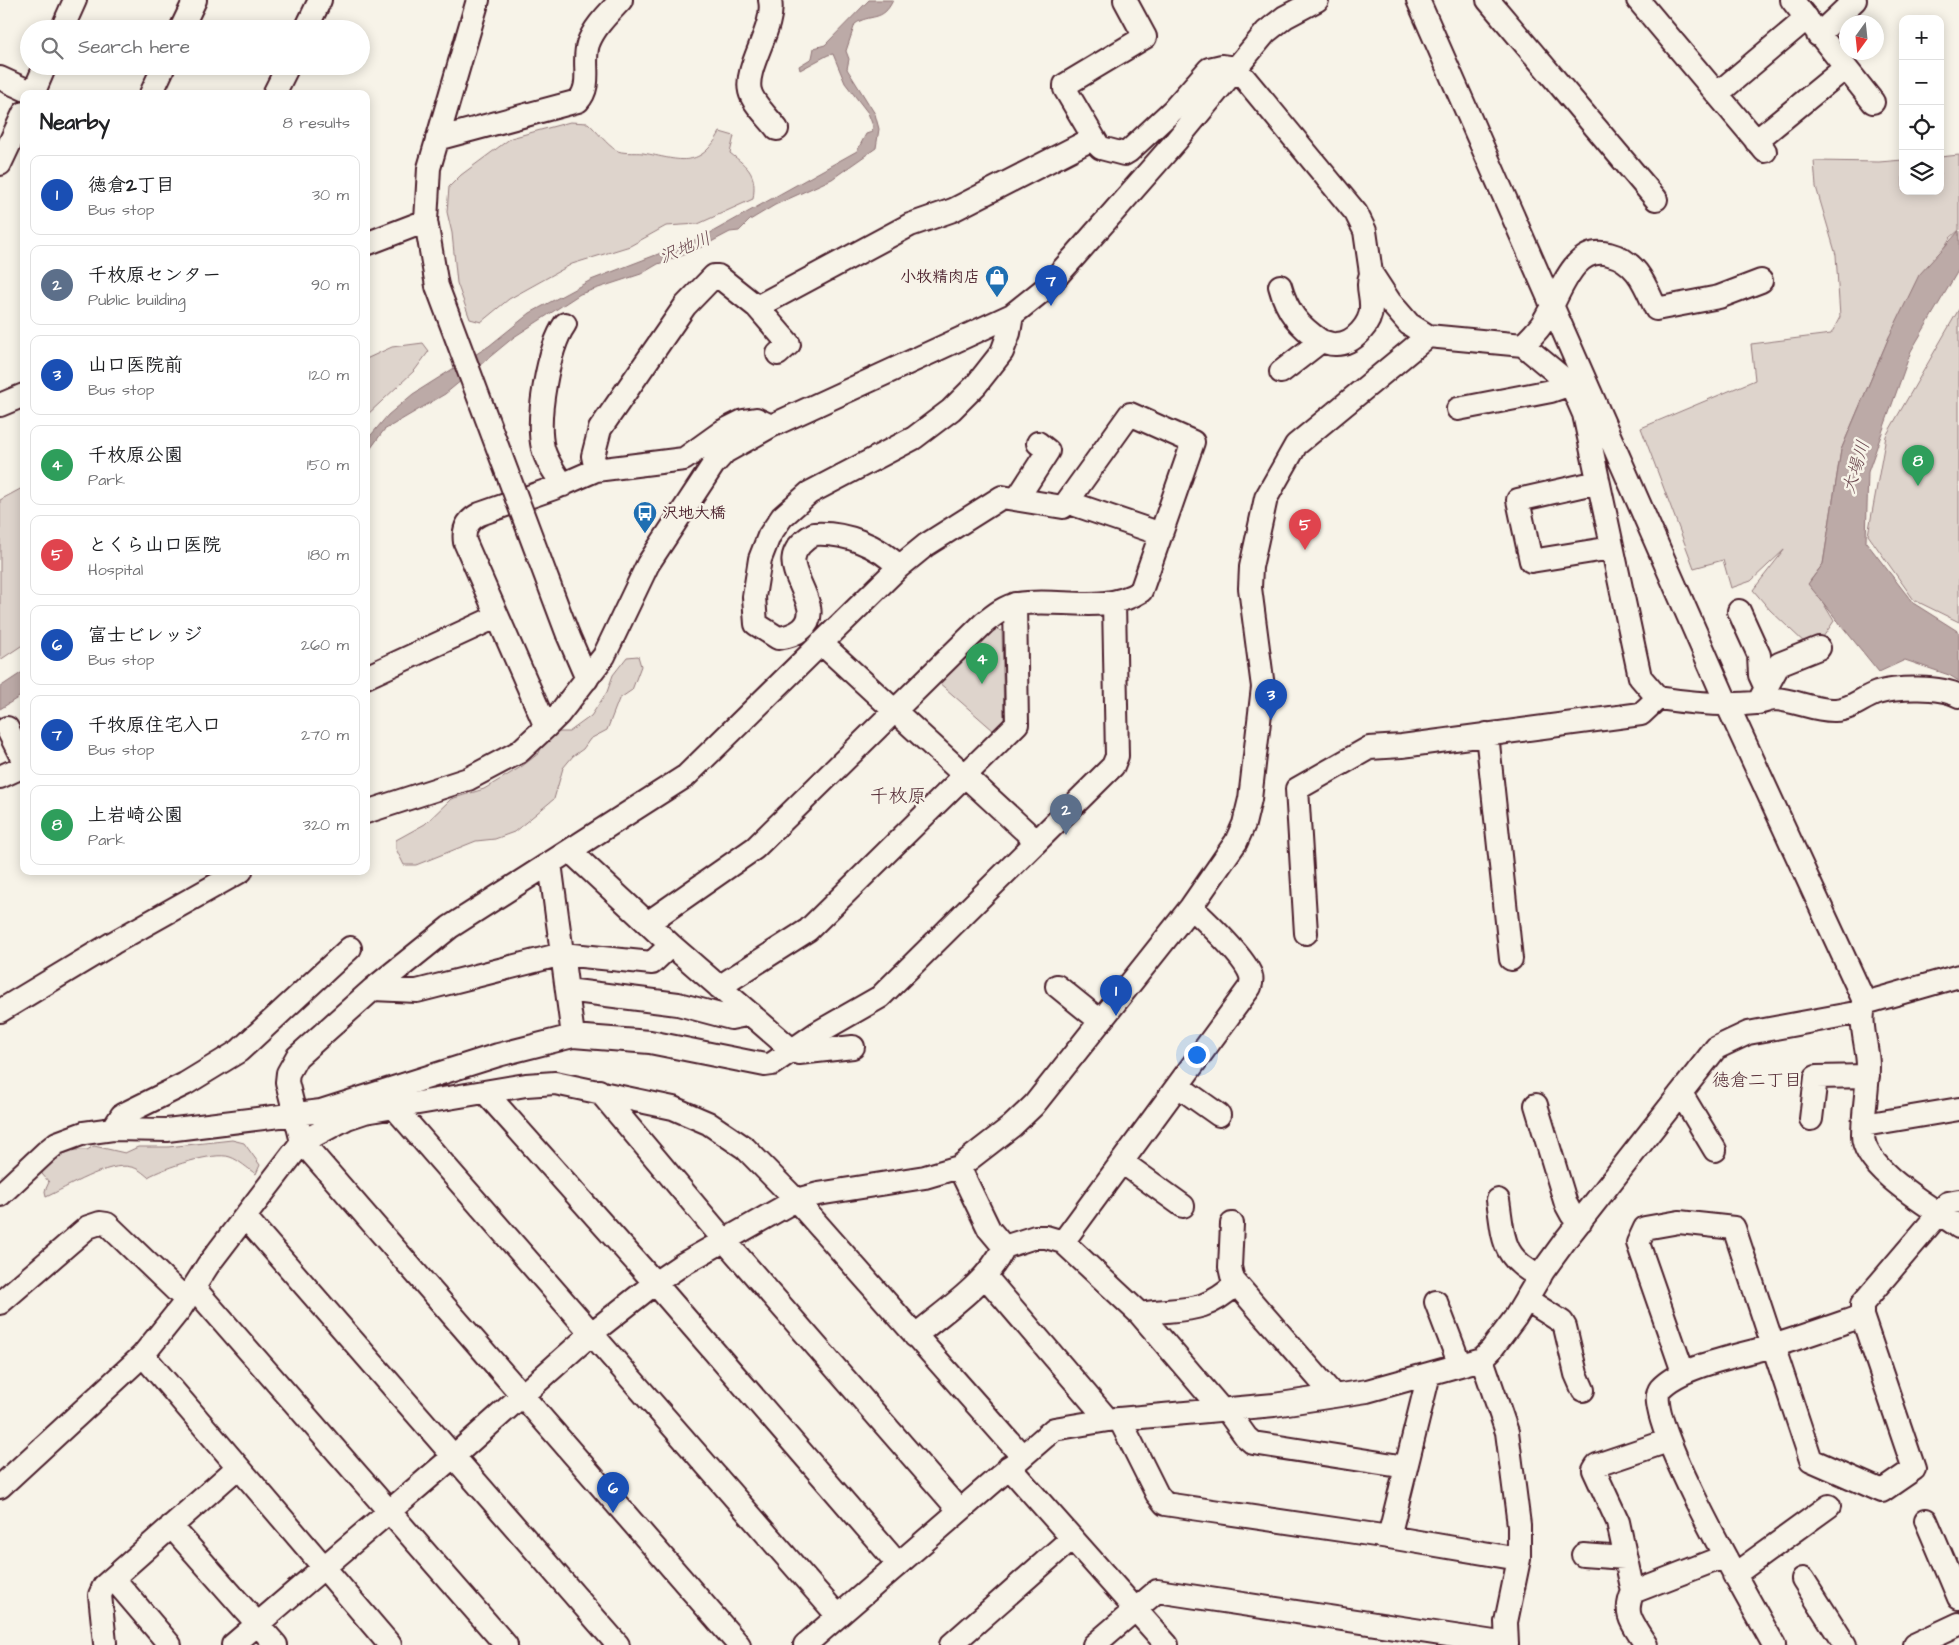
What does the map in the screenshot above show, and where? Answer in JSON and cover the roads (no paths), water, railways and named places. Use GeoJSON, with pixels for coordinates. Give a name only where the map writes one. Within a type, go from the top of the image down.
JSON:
{"type":"FeatureCollection","features":[{"type":"Feature","properties":{"kind":"street"},"geometry":{"type":"LineString","coordinates":[[66,20],[75,0]]}},
{"type":"Feature","properties":{"kind":"street"},"geometry":{"type":"LineString","coordinates":[[185,20],[195,0]]}},
{"type":"Feature","properties":{"kind":"street"},"geometry":{"type":"LineString","coordinates":[[310,20],[320,0]]}},
{"type":"Feature","properties":{"kind":"street"},"geometry":{"type":"LineString","coordinates":[[478,0],[429,168],[426,221],[437,286],[568,635],[587,679]]}},
{"type":"Feature","properties":{"kind":"street"},"geometry":{"type":"LineString","coordinates":[[437,139],[578,101],[586,88],[588,45],[595,29],[621,0]]}},
{"type":"Feature","properties":{"kind":"street"},"geometry":{"type":"LineString","coordinates":[[770,0],[769,20],[750,80],[750,91],[777,129]]}},
{"type":"Feature","properties":{"kind":"street"},"geometry":{"type":"LineString","coordinates":[[1125,0],[1145,37],[1064,85],[1064,89],[1092,138],[1101,148],[1124,154],[1136,146],[1173,110],[1209,69],[1222,66],[1236,68],[1356,214],[1367,239],[1372,273],[1390,302],[1408,324],[1428,336],[1524,345],[1568,385],[1584,414],[1640,678],[1658,698],[1692,703],[1727,704],[1761,695],[1833,710],[1845,709],[1876,693],[1887,691],[1947,690],[1959,696]]}},
{"type":"Feature","properties":{"kind":"street"},"geometry":{"type":"LineString","coordinates":[[370,811],[475,776],[519,752],[546,727],[604,656],[648,564],[714,465],[725,452],[771,426],[1012,315],[1046,287],[1074,258],[1176,141],[1266,32],[1285,17],[1317,0]]}},
{"type":"Feature","properties":{"kind":"street"},"geometry":{"type":"LineString","coordinates":[[1418,0],[1727,704],[1863,1007],[1868,1076],[1863,1137],[1869,1156],[1879,1167],[1959,1227]]}},
{"type":"Feature","properties":{"kind":"street"},"geometry":{"type":"LineString","coordinates":[[1488,0],[1656,199]]}},
{"type":"Feature","properties":{"kind":"street"},"geometry":{"type":"LineString","coordinates":[[1638,0],[1761,146],[1845,68]]}},
{"type":"Feature","properties":{"kind":"street"},"geometry":{"type":"LineString","coordinates":[[1792,0],[1873,102]]}},
{"type":"Feature","properties":{"kind":"street"},"geometry":{"type":"LineString","coordinates":[[1717,94],[1812,27],[1856,0]]}},
{"type":"Feature","properties":{"kind":"street"},"geometry":{"type":"LineString","coordinates":[[34,90],[41,75]]}},
{"type":"Feature","properties":{"kind":"street"},"geometry":{"type":"LineString","coordinates":[[153,90],[160,75]]}},
{"type":"Feature","properties":{"kind":"street"},"geometry":{"type":"LineString","coordinates":[[276,90],[284,75]]}},
{"type":"Feature","properties":{"kind":"street"},"geometry":{"type":"LineString","coordinates":[[0,78],[20,91]]}},
{"type":"Feature","properties":{"kind":"street"},"geometry":{"type":"LineString","coordinates":[[0,164],[20,121]]}},
{"type":"Feature","properties":{"kind":"street"},"geometry":{"type":"LineString","coordinates":[[757,307],[910,225],[953,210],[1092,138]]}},
{"type":"Feature","properties":{"kind":"street"},"geometry":{"type":"LineString","coordinates":[[370,242],[426,221]]}},
{"type":"Feature","properties":{"kind":"street"},"geometry":{"type":"LineString","coordinates":[[1524,345],[1545,320],[1567,277],[1575,266],[1586,256],[1600,252],[1626,261],[1635,268],[1641,275],[1656,309],[1719,297],[1761,281]]}},
{"type":"Feature","properties":{"kind":"street"},"geometry":{"type":"LineString","coordinates":[[1280,286],[1287,309],[1298,324],[1321,341],[1337,345],[1366,327],[1371,311],[1367,288],[1372,273]]}},
{"type":"Feature","properties":{"kind":"street"},"geometry":{"type":"LineString","coordinates":[[596,470],[593,456],[600,428],[685,306],[714,276],[718,276],[757,307],[789,344],[778,354]]}},
{"type":"Feature","properties":{"kind":"street"},"geometry":{"type":"LineString","coordinates":[[899,567],[893,561],[863,543],[843,536],[814,534],[797,548],[793,562],[794,573],[809,608],[807,624],[799,633],[778,638],[756,624],[754,597],[760,559],[769,536],[782,517],[809,493],[914,438],[951,410],[976,385],[1002,352],[1009,334],[1012,315]]}},
{"type":"Feature","properties":{"kind":"street"},"geometry":{"type":"LineString","coordinates":[[563,485],[546,457],[542,434],[546,378],[558,335],[565,324]]}},
{"type":"Feature","properties":{"kind":"street"},"geometry":{"type":"LineString","coordinates":[[233,1645],[454,1456],[592,1333],[655,1283],[724,1240],[796,1200],[818,1194],[925,1177],[959,1167],[1012,1126],[1034,1105],[1099,1020],[1191,907],[1236,842],[1244,824],[1250,799],[1263,687],[1250,588],[1250,567],[1266,498],[1296,445],[1428,336]]}},
{"type":"Feature","properties":{"kind":"street"},"geometry":{"type":"LineString","coordinates":[[1281,372],[1321,341]]}},
{"type":"Feature","properties":{"kind":"street"},"geometry":{"type":"LineString","coordinates":[[1458,408],[1551,391],[1568,385]]}},
{"type":"Feature","properties":{"kind":"street"},"geometry":{"type":"LineString","coordinates":[[0,405],[20,397]]}},
{"type":"Feature","properties":{"kind":"street"},"geometry":{"type":"LineString","coordinates":[[649,922],[755,848],[984,623],[1015,604],[1114,603],[1141,591],[1193,442],[1130,414],[1064,507],[1002,497],[994,500],[926,545],[899,567],[686,776],[450,928],[373,989],[297,1057],[288,1073],[287,1082],[302,1142],[739,1645]]}},
{"type":"Feature","properties":{"kind":"street"},"geometry":{"type":"LineString","coordinates":[[546,727],[496,617],[465,542],[464,534],[469,520],[480,514],[563,485],[596,470],[684,458],[723,431],[743,421],[756,419],[771,426]]}},
{"type":"Feature","properties":{"kind":"street"},"geometry":{"type":"LineString","coordinates":[[1017,499],[1048,451],[1038,443]]}},
{"type":"Feature","properties":{"kind":"street"},"geometry":{"type":"LineString","coordinates":[[1598,482],[1518,500],[1529,552],[1531,561],[1612,548]]}},
{"type":"Feature","properties":{"kind":"street"},"geometry":{"type":"LineString","coordinates":[[1067,502],[1161,534]]}},
{"type":"Feature","properties":{"kind":"street"},"geometry":{"type":"LineString","coordinates":[[0,1195],[57,1143],[84,1133],[113,1129],[167,1130],[320,1111],[498,1055],[573,1036],[650,1042],[764,1065],[772,1064],[817,1033],[880,997],[1116,761],[1114,603]]}},
{"type":"Feature","properties":{"kind":"street"},"geometry":{"type":"LineString","coordinates":[[719,987],[808,930],[965,778],[1017,724],[1015,604]]}},
{"type":"Feature","properties":{"kind":"street"},"geometry":{"type":"LineString","coordinates":[[1739,611],[1759,654],[1761,695]]}},
{"type":"Feature","properties":{"kind":"street"},"geometry":{"type":"LineString","coordinates":[[370,675],[496,617]]}},
{"type":"Feature","properties":{"kind":"street"},"geometry":{"type":"LineString","coordinates":[[821,643],[965,778],[1036,841]]}},
{"type":"Feature","properties":{"kind":"street"},"geometry":{"type":"LineString","coordinates":[[1761,695],[1779,664],[1819,648]]}},
{"type":"Feature","properties":{"kind":"street"},"geometry":{"type":"LineString","coordinates":[[1306,933],[1297,789],[1369,748],[1402,746],[1641,714],[1658,698]]}},
{"type":"Feature","properties":{"kind":"street"},"geometry":{"type":"LineString","coordinates":[[10,726],[20,752]]}},
{"type":"Feature","properties":{"kind":"street"},"geometry":{"type":"LineString","coordinates":[[1487,734],[1511,959]]}},
{"type":"Feature","properties":{"kind":"street"},"geometry":{"type":"LineString","coordinates":[[0,777],[20,768]]}},
{"type":"Feature","properties":{"kind":"street"},"geometry":{"type":"LineString","coordinates":[[570,851],[671,944],[793,1051],[800,1053],[853,1047]]}},
{"type":"Feature","properties":{"kind":"street"},"geometry":{"type":"LineString","coordinates":[[550,864],[573,1036]]}},
{"type":"Feature","properties":{"kind":"street"},"geometry":{"type":"LineString","coordinates":[[0,1011],[113,943],[234,875]]}},
{"type":"Feature","properties":{"kind":"street"},"geometry":{"type":"LineString","coordinates":[[1063,1242],[1250,988],[1252,977],[1247,967],[1210,924],[1191,907]]}},
{"type":"Feature","properties":{"kind":"street"},"geometry":{"type":"LineString","coordinates":[[649,1000],[652,963],[671,944]]}},
{"type":"Feature","properties":{"kind":"street"},"geometry":{"type":"LineString","coordinates":[[113,1129],[122,1115],[185,1084],[239,1051],[350,948]]}},
{"type":"Feature","properties":{"kind":"street"},"geometry":{"type":"LineString","coordinates":[[373,989],[417,990],[562,954],[652,963]]}},
{"type":"Feature","properties":{"kind":"street"},"geometry":{"type":"LineString","coordinates":[[806,1645],[1054,1429],[1114,1420],[1224,1409],[1367,1391],[1482,1359],[1491,1350],[1540,1277],[1581,1221],[1716,1048],[1729,1040],[1748,1033],[1863,1007],[1959,976]]}},
{"type":"Feature","properties":{"kind":"street"},"geometry":{"type":"LineString","coordinates":[[1057,986],[1099,1020]]}},
{"type":"Feature","properties":{"kind":"street"},"geometry":{"type":"LineString","coordinates":[[567,990],[678,1004],[731,1018],[751,1014]]}},
{"type":"Feature","properties":{"kind":"street"},"geometry":{"type":"LineString","coordinates":[[1811,1119],[1816,1077],[1868,1076]]}},
{"type":"Feature","properties":{"kind":"street"},"geometry":{"type":"LineString","coordinates":[[0,1487],[143,1355],[302,1142],[348,1118],[393,1106],[526,1084],[555,1084],[599,1091],[673,1108],[708,1124],[745,1148],[796,1200],[915,1336],[1015,1461],[1072,1538],[1167,1645]]}},
{"type":"Feature","properties":{"kind":"street"},"geometry":{"type":"LineString","coordinates":[[1178,1086],[1219,1115]]}},
{"type":"Feature","properties":{"kind":"street"},"geometry":{"type":"LineString","coordinates":[[599,1091],[724,1240],[959,1510]]}},
{"type":"Feature","properties":{"kind":"street"},"geometry":{"type":"LineString","coordinates":[[485,1092],[655,1283],[898,1564]]}},
{"type":"Feature","properties":{"kind":"street"},"geometry":{"type":"LineString","coordinates":[[1679,1095],[1715,1150]]}},
{"type":"Feature","properties":{"kind":"street"},"geometry":{"type":"LineString","coordinates":[[1536,1105],[1566,1204],[1572,1215],[1581,1221]]}},
{"type":"Feature","properties":{"kind":"street"},"geometry":{"type":"LineString","coordinates":[[393,1106],[838,1616]]}},
{"type":"Feature","properties":{"kind":"street"},"geometry":{"type":"LineString","coordinates":[[1864,1125],[1959,1109]]}},
{"type":"Feature","properties":{"kind":"street"},"geometry":{"type":"LineString","coordinates":[[1122,1162],[1183,1206]]}},
{"type":"Feature","properties":{"kind":"street"},"geometry":{"type":"LineString","coordinates":[[959,1167],[989,1229],[1004,1247]]}},
{"type":"Feature","properties":{"kind":"street"},"geometry":{"type":"LineString","coordinates":[[1498,1200],[1508,1251],[1514,1261],[1540,1277]]}},
{"type":"Feature","properties":{"kind":"street"},"geometry":{"type":"LineString","coordinates":[[1683,1372],[1638,1243],[1645,1228],[1679,1222],[1734,1228],[1811,1460],[1882,1490],[1914,1469],[1862,1316],[1862,1304],[1939,1212],[1948,1203],[1959,1200]]}},
{"type":"Feature","properties":{"kind":"street"},"geometry":{"type":"LineString","coordinates":[[245,1216],[618,1645]]}},
{"type":"Feature","properties":{"kind":"street"},"geometry":{"type":"LineString","coordinates":[[0,1303],[88,1227],[100,1223],[107,1224],[190,1294],[389,1511],[506,1645]]}},
{"type":"Feature","properties":{"kind":"street"},"geometry":{"type":"LineString","coordinates":[[1232,1224],[1230,1267],[1236,1284],[1334,1396]]}},
{"type":"Feature","properties":{"kind":"street"},"geometry":{"type":"LineString","coordinates":[[915,1336],[984,1276],[997,1262],[1004,1247],[1034,1237],[1046,1237],[1063,1242],[1140,1314],[1253,1443],[1406,1467]]}},
{"type":"Feature","properties":{"kind":"street"},"geometry":{"type":"LineString","coordinates":[[984,1276],[1114,1420],[1157,1494],[1165,1504],[1389,1537],[1519,1559]]}},
{"type":"Feature","properties":{"kind":"street"},"geometry":{"type":"LineString","coordinates":[[1140,1314],[1192,1310],[1226,1294],[1236,1284]]}},
{"type":"Feature","properties":{"kind":"street"},"geometry":{"type":"LineString","coordinates":[[1526,1299],[1565,1326],[1576,1374],[1583,1390]]}},
{"type":"Feature","properties":{"kind":"street"},"geometry":{"type":"LineString","coordinates":[[1436,1302],[1460,1365]]}},
{"type":"Feature","properties":{"kind":"street"},"geometry":{"type":"LineString","coordinates":[[1774,1645],[1729,1566],[1668,1441],[1656,1398],[1662,1387],[1683,1372],[1774,1346],[1862,1316]]}},
{"type":"Feature","properties":{"kind":"street"},"geometry":{"type":"LineString","coordinates":[[143,1355],[237,1468],[390,1645]]}},
{"type":"Feature","properties":{"kind":"street"},"geometry":{"type":"LineString","coordinates":[[1094,1645],[1157,1591],[1507,1645],[1506,1622],[1519,1559],[1519,1525],[1507,1432],[1482,1359]]}},
{"type":"Feature","properties":{"kind":"street"},"geometry":{"type":"LineString","coordinates":[[1389,1537],[1429,1374]]}},
{"type":"Feature","properties":{"kind":"street"},"geometry":{"type":"LineString","coordinates":[[1646,1645],[1627,1613],[1627,1605],[1632,1592],[1618,1522],[1594,1470],[1597,1465],[1668,1441]]}},
{"type":"Feature","properties":{"kind":"street"},"geometry":{"type":"LineString","coordinates":[[106,1643],[100,1595],[104,1586],[237,1468]]}},
{"type":"Feature","properties":{"kind":"street"},"geometry":{"type":"LineString","coordinates":[[1632,1592],[1729,1566],[1829,1506]]}},
{"type":"Feature","properties":{"kind":"street"},"geometry":{"type":"LineString","coordinates":[[1926,1520],[1959,1598]]}},
{"type":"Feature","properties":{"kind":"street"},"geometry":{"type":"LineString","coordinates":[[171,1526],[276,1645]]}},
{"type":"Feature","properties":{"kind":"street"},"geometry":{"type":"LineString","coordinates":[[951,1645],[1072,1538]]}},
{"type":"Feature","properties":{"kind":"street"},"geometry":{"type":"LineString","coordinates":[[1583,1555],[1625,1558]]}},
{"type":"Feature","properties":{"kind":"street"},"geometry":{"type":"LineString","coordinates":[[113,1578],[170,1645]]}},
{"type":"Feature","properties":{"kind":"street"},"geometry":{"type":"LineString","coordinates":[[1803,1579],[1845,1645]]}},
{"type":"Feature","properties":{"kind":"street"},"geometry":{"type":"LineString","coordinates":[[1914,1645],[1959,1624]]}},
{"type":"Feature","properties":{"kind":"water","name":"沢地川"},"geometry":{"type":"Polygon","coordinates":[[[869,0],[893,0],[881,15],[855,24],[846,51],[849,59],[847,69],[875,114],[879,129],[876,148],[832,179],[775,205],[750,220],[739,231],[730,232],[692,252],[658,264],[641,274],[580,294],[514,337],[445,394],[384,430],[370,449],[370,436],[388,415],[413,394],[489,346],[530,313],[591,280],[705,236],[857,151],[866,134],[872,132],[873,126],[868,113],[845,83],[833,54],[800,70],[799,66],[812,58],[814,48],[825,45],[869,0]]]}},
{"type":"Feature","properties":{"kind":"water","name":"大場川"},"geometry":{"type":"Polygon","coordinates":[[[1959,231],[1959,269],[1911,351],[1868,472],[1866,542],[1913,603],[1959,632],[1959,681],[1949,675],[1905,660],[1879,672],[1808,584],[1823,564],[1841,450],[1889,337],[1919,275],[1959,231]]]}},
{"type":"Feature","properties":{"kind":"water"},"geometry":{"type":"Polygon","coordinates":[[[20,674],[20,696],[0,709],[0,687],[20,674]]]}},
{"type":"Feature","properties":{"kind":"place","name":"小牧精肉店"},"geometry":{"type":"Point","coordinates":[997,298]}},
{"type":"Feature","properties":{"kind":"place","name":"千牧原住宅入口"},"geometry":{"type":"Point","coordinates":[1051,306]}},
{"type":"Feature","properties":{"kind":"place","name":"上岩崎公園"},"geometry":{"type":"Point","coordinates":[1918,486]}},
{"type":"Feature","properties":{"kind":"place","name":"沢地大橋"},"geometry":{"type":"Point","coordinates":[645,534]}},
{"type":"Feature","properties":{"kind":"place","name":"とくら山口医院"},"geometry":{"type":"Point","coordinates":[1305,550]}},
{"type":"Feature","properties":{"kind":"place","name":"千枚原公園"},"geometry":{"type":"Point","coordinates":[982,684]}},
{"type":"Feature","properties":{"kind":"place","name":"山口医院前"},"geometry":{"type":"Point","coordinates":[1271,720]}},
{"type":"Feature","properties":{"kind":"place","name":"千枚原センター"},"geometry":{"type":"Point","coordinates":[1066,835]}},
{"type":"Feature","properties":{"kind":"place","name":"徳倉2丁目"},"geometry":{"type":"Point","coordinates":[1116,1016]}},
{"type":"Feature","properties":{"kind":"place","name":"富士ビレッジ"},"geometry":{"type":"Point","coordinates":[613,1513]}},
{"type":"Feature","properties":{"kind":"district","name":"千枚原"},"geometry":{"type":"Point","coordinates":[898,796]}},
{"type":"Feature","properties":{"kind":"district","name":"徳倉二丁目"},"geometry":{"type":"Point","coordinates":[1757,1080]}}]}
